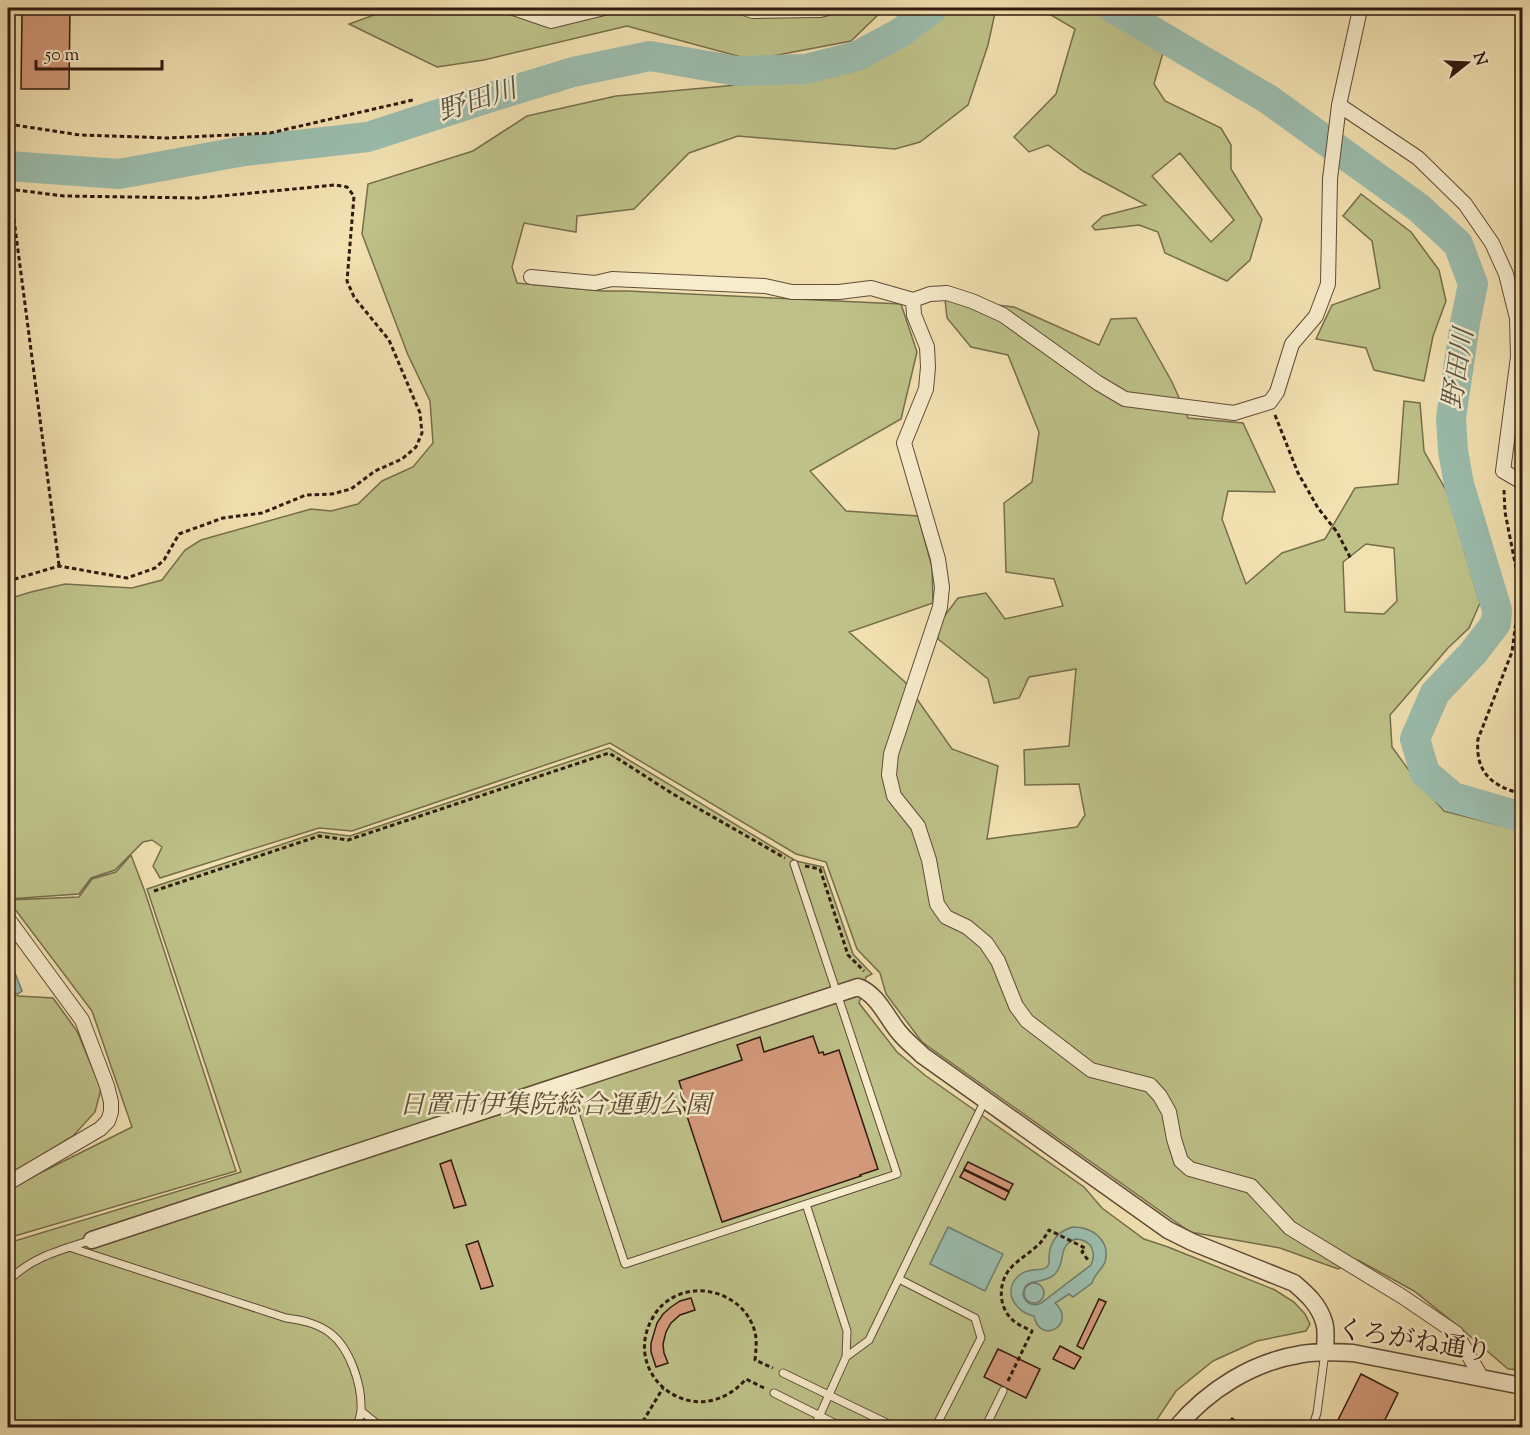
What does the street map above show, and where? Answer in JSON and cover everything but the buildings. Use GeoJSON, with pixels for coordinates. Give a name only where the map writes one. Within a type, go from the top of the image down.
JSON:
{"type":"FeatureCollection","features":[{"type":"Feature","properties":{"kind":"street"},"geometry":{"type":"LineString","coordinates":[[513,8],[551,21],[604,8]]}},
{"type":"Feature","properties":{"kind":"street"},"geometry":{"type":"LineString","coordinates":[[744,8],[753,11],[828,8]]}},
{"type":"Feature","properties":{"kind":"street"},"geometry":{"type":"LineString","coordinates":[[531,277],[595,283],[612,279],[765,285],[792,292],[839,292],[871,288],[913,300],[930,294],[946,293],[972,301],[1003,315],[1098,383],[1125,399],[1234,413],[1270,402],[1277,392],[1292,344],[1316,316],[1328,284],[1329,179],[1339,105],[1362,8]]}},
{"type":"Feature","properties":{"kind":"street"},"geometry":{"type":"LineString","coordinates":[[1339,105],[1418,158],[1465,204],[1492,243],[1506,274],[1517,318],[1518,357],[1503,471],[1522,482]]}},
{"type":"Feature","properties":{"kind":"street"},"geometry":{"type":"LineString","coordinates":[[913,300],[914,315],[927,347],[928,367],[926,389],[904,443],[938,559],[942,587],[940,607],[891,754],[889,775],[894,796],[918,826],[929,860],[938,904],[946,917],[967,927],[986,943],[998,961],[1017,1006],[1027,1022],[1091,1070],[1150,1085],[1160,1096],[1169,1112],[1180,1161],[1190,1169],[1251,1186],[1290,1228],[1456,1333],[1481,1377]]}},
{"type":"Feature","properties":{"kind":"street"},"geometry":{"type":"LineString","coordinates":[[8,919],[82,1020],[111,1102],[108,1122],[100,1129],[8,1183]]}},
{"type":"Feature","properties":{"kind":"street"},"geometry":{"type":"LineString","coordinates":[[92,1239],[858,987],[874,997],[898,1032],[922,1055],[1168,1230],[1301,1288],[1318,1309],[1325,1324],[1325,1352]]}},
{"type":"Feature","properties":{"kind":"street","name":"くろがね通り"},"geometry":{"type":"LineString","coordinates":[[1176,1428],[1209,1394],[1231,1380],[1258,1366],[1302,1354],[1353,1353],[1522,1386]]}},
{"type":"Feature","properties":{"kind":"lane"},"geometry":{"type":"LineString","coordinates":[[565,1083],[625,1264],[897,1174],[794,864]]}},
{"type":"Feature","properties":{"kind":"lane"},"geometry":{"type":"LineString","coordinates":[[846,1357],[869,1340],[985,1100]]}},
{"type":"Feature","properties":{"kind":"lane"},"geometry":{"type":"LineString","coordinates":[[806,1204],[848,1331],[846,1357],[814,1428]]}},
{"type":"Feature","properties":{"kind":"lane"},"geometry":{"type":"LineString","coordinates":[[8,1281],[20,1269],[45,1255],[92,1239]]}},
{"type":"Feature","properties":{"kind":"lane"},"geometry":{"type":"LineString","coordinates":[[69,1247],[286,1318],[310,1322],[330,1333],[343,1347],[354,1370],[360,1392],[361,1411],[357,1428]]}},
{"type":"Feature","properties":{"kind":"lane"},"geometry":{"type":"LineString","coordinates":[[899,1279],[975,1318],[981,1338],[935,1428]]}},
{"type":"Feature","properties":{"kind":"lane"},"geometry":{"type":"LineString","coordinates":[[1312,1428],[1317,1413],[1325,1352]]}},
{"type":"Feature","properties":{"kind":"lane"},"geometry":{"type":"LineString","coordinates":[[783,1373],[897,1428]]}},
{"type":"Feature","properties":{"kind":"lane"},"geometry":{"type":"LineString","coordinates":[[985,1428],[1003,1391]]}},
{"type":"Feature","properties":{"kind":"lane"},"geometry":{"type":"LineString","coordinates":[[774,1393],[844,1428]]}},
{"type":"Feature","properties":{"kind":"lane"},"geometry":{"type":"LineString","coordinates":[[361,1411],[382,1428]]}},
{"type":"Feature","properties":{"kind":"path"},"geometry":{"type":"LineString","coordinates":[[8,124],[80,135],[168,138],[270,133],[413,100]]}},
{"type":"Feature","properties":{"kind":"path"},"geometry":{"type":"LineString","coordinates":[[8,581],[59,566],[127,578],[155,568],[164,560],[179,534],[223,518],[262,513],[306,495],[332,494],[351,489],[375,471],[402,459],[416,447],[422,433],[420,413],[389,340],[354,297],[346,281],[354,196],[346,187],[335,185],[200,198],[64,196],[9,189],[59,566]]}},
{"type":"Feature","properties":{"kind":"path"},"geometry":{"type":"LineString","coordinates":[[1270,402],[1298,473],[1318,508],[1337,532],[1351,559]]}},
{"type":"Feature","properties":{"kind":"path"},"geometry":{"type":"LineString","coordinates":[[1503,471],[1505,512],[1517,573],[1517,614],[1512,652],[1478,739],[1477,751],[1485,775],[1506,790],[1522,794]]}},
{"type":"Feature","properties":{"kind":"path"},"geometry":{"type":"LineString","coordinates":[[154,891],[319,836],[348,840],[609,753],[673,794],[794,864],[820,869],[848,955],[864,971],[861,988]]}},
{"type":"Feature","properties":{"kind":"path"},"geometry":{"type":"LineString","coordinates":[[1003,1391],[1032,1331],[1016,1323],[1009,1316],[1002,1300],[1001,1290],[1004,1279],[1010,1270],[1042,1241],[1049,1230],[1085,1248],[1082,1252],[1088,1260]]}},
{"type":"Feature","properties":{"kind":"path"},"geometry":{"type":"LineString","coordinates":[[1080,1259],[1084,1256]]}},
{"type":"Feature","properties":{"kind":"path"},"geometry":{"type":"LineString","coordinates":[[774,1393],[746,1379],[732,1393],[723,1398],[707,1402],[682,1400],[663,1388],[649,1368],[645,1353],[647,1329],[659,1308],[668,1300],[682,1293],[696,1290],[717,1292],[737,1303],[751,1322],[755,1333],[755,1359],[783,1373]]}},
{"type":"Feature","properties":{"kind":"path"},"geometry":{"type":"LineString","coordinates":[[639,1428],[663,1388]]}},
{"type":"Feature","properties":{"kind":"green space"},"geometry":{"type":"Polygon","coordinates":[[[393,8],[885,8],[851,41],[752,60],[627,26],[484,60],[437,67],[349,24],[393,8]]]}},
{"type":"Feature","properties":{"kind":"green space"},"geometry":{"type":"Polygon","coordinates":[[[946,8],[996,8],[988,45],[968,105],[920,142],[895,149],[738,136],[689,153],[634,209],[577,216],[576,232],[524,223],[512,267],[517,283],[602,291],[901,304],[917,352],[901,419],[810,471],[846,511],[918,516],[932,567],[933,603],[849,632],[905,682],[952,749],[998,766],[987,839],[1077,827],[1085,815],[1079,784],[1025,785],[1024,750],[1069,746],[1076,669],[1029,677],[1019,698],[994,703],[988,679],[938,639],[940,622],[958,598],[986,593],[1005,619],[1063,606],[1054,579],[1006,572],[1004,503],[1032,482],[1039,432],[1008,355],[971,347],[947,318],[945,299],[1014,307],[1099,345],[1111,319],[1136,318],[1172,382],[1188,418],[1243,423],[1275,492],[1228,491],[1222,519],[1246,584],[1282,553],[1325,539],[1355,488],[1398,484],[1404,401],[1420,403],[1424,451],[1447,492],[1480,603],[1469,628],[1448,648],[1390,715],[1392,747],[1444,811],[1522,831],[1522,1370],[1508,1369],[1414,1291],[1358,1260],[1338,1269],[1280,1248],[1190,1232],[922,1042],[886,994],[880,973],[857,949],[826,862],[796,854],[610,743],[352,831],[319,828],[160,878],[153,866],[162,847],[152,840],[143,842],[115,870],[91,878],[79,894],[8,899],[8,599],[65,584],[132,588],[162,580],[185,550],[201,540],[311,509],[331,511],[358,504],[382,481],[413,467],[433,443],[430,401],[408,355],[362,234],[368,184],[473,151],[527,116],[616,96],[759,83],[864,67],[946,8]],[[1366,544],[1343,562],[1345,612],[1384,614],[1397,601],[1394,548],[1366,544]]]}},
{"type":"Feature","properties":{"kind":"green space"},"geometry":{"type":"Polygon","coordinates":[[[1039,8],[1092,8],[1164,49],[1154,84],[1165,101],[1221,128],[1231,145],[1231,169],[1262,219],[1250,260],[1227,281],[1165,253],[1158,232],[1139,225],[1095,230],[1092,226],[1103,216],[1146,205],[1083,171],[1048,145],[1029,152],[1014,137],[1056,94],[1075,29],[1039,8]],[[1180,153],[1152,176],[1211,242],[1234,220],[1180,153]]]}},
{"type":"Feature","properties":{"kind":"green space"},"geometry":{"type":"Polygon","coordinates":[[[1361,194],[1411,232],[1439,270],[1446,301],[1433,336],[1424,381],[1374,370],[1366,348],[1316,339],[1332,305],[1380,288],[1372,241],[1343,216],[1361,194]]]}},
{"type":"Feature","properties":{"kind":"green space","name":"日置市伊集院総合運動公園"},"geometry":{"type":"Polygon","coordinates":[[[609,748],[796,861],[823,867],[853,954],[872,974],[866,977],[859,1003],[897,1052],[926,1076],[1084,1187],[1102,1208],[1144,1239],[1275,1290],[1294,1302],[1305,1314],[1310,1324],[1306,1331],[1257,1341],[1213,1361],[1176,1391],[1152,1427],[8,1427],[8,1243],[241,1172],[147,889],[319,832],[350,836],[609,748]]]}},
{"type":"Feature","properties":{"kind":"green space"},"geometry":{"type":"Polygon","coordinates":[[[131,855],[236,1171],[8,1238],[8,1192],[18,1184],[132,1127],[92,1011],[8,900],[79,897],[92,879],[116,872],[131,855]]]}},
{"type":"Feature","properties":{"kind":"green space"},"geometry":{"type":"Polygon","coordinates":[[[8,993],[53,998],[77,1031],[101,1089],[95,1112],[73,1136],[8,1176],[8,993]]]}},
{"type":"Feature","properties":{"kind":"shaded area"},"geometry":{"type":"Polygon","coordinates":[[[8,955],[22,991],[18,994],[8,990],[8,955]]]}},
{"type":"Feature","properties":{"kind":"shaded area"},"geometry":{"type":"Polygon","coordinates":[[[948,1227],[1003,1254],[985,1291],[930,1264],[948,1227]]]}},
{"type":"Feature","properties":{"kind":"shaded area"},"geometry":{"type":"Polygon","coordinates":[[[1073,1227],[1087,1229],[1098,1236],[1105,1247],[1105,1262],[1092,1283],[1073,1297],[1069,1294],[1055,1303],[1061,1311],[1060,1324],[1055,1329],[1043,1330],[1034,1316],[1027,1314],[1016,1305],[1011,1293],[1012,1286],[1024,1272],[1047,1267],[1049,1252],[1055,1238],[1073,1227]],[[1076,1239],[1066,1246],[1059,1269],[1051,1278],[1027,1285],[1023,1295],[1028,1303],[1035,1305],[1041,1303],[1091,1265],[1093,1251],[1089,1244],[1076,1239]]]}},
{"type":"Feature","properties":{"kind":"shaded area"},"geometry":{"type":"Polygon","coordinates":[[[1034,1283],[1041,1286],[1044,1293],[1041,1300],[1034,1303],[1027,1300],[1024,1293],[1027,1286],[1034,1283]]]}},
{"type":"Feature","properties":{"kind":"waterway","name":"野田川"},"geometry":{"type":"LineString","coordinates":[[8,166],[119,174],[244,151],[368,137],[573,72],[650,56],[737,71],[806,69],[857,56],[900,33],[933,8]]}},
{"type":"Feature","properties":{"kind":"waterway","name":"野田川"},"geometry":{"type":"LineString","coordinates":[[1113,8],[1268,99],[1419,208],[1458,244],[1473,284],[1451,418],[1453,451],[1459,484],[1497,610],[1496,623],[1473,653],[1435,693],[1415,739],[1425,773],[1453,797],[1522,817]]}}]}
